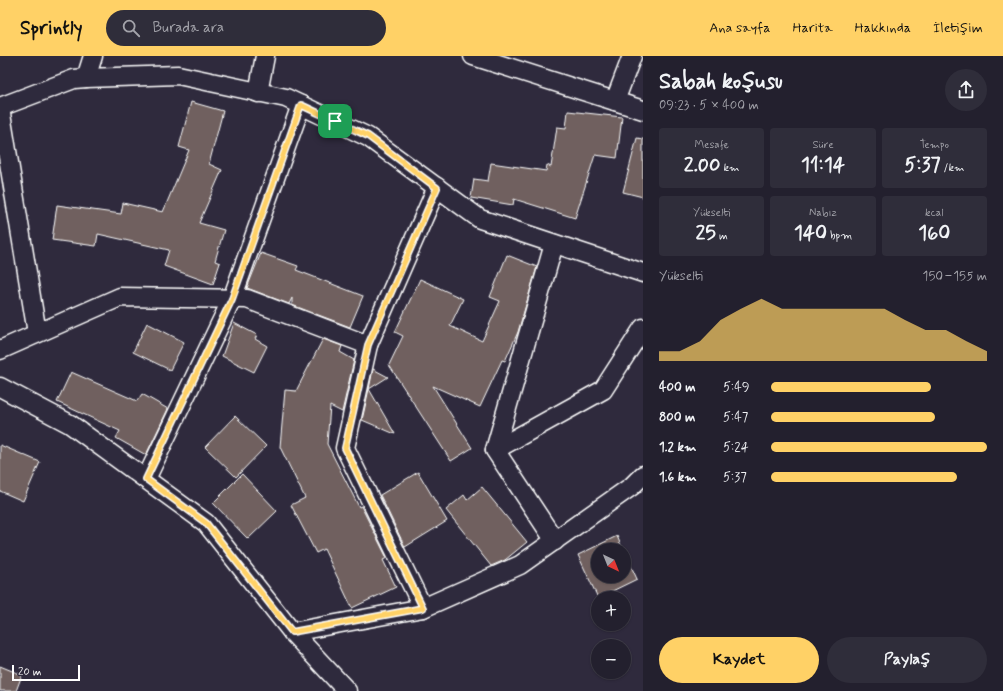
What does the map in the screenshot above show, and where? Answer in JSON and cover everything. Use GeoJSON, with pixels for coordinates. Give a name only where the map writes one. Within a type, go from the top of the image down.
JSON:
{"type":"FeatureCollection","features":[{"type":"Feature","properties":{"kind":"street"},"geometry":{"type":"LineString","coordinates":[[86,78],[93,56]]}},
{"type":"Feature","properties":{"kind":"street"},"geometry":{"type":"LineString","coordinates":[[258,93],[265,56]]}},
{"type":"Feature","properties":{"kind":"street"},"geometry":{"type":"LineString","coordinates":[[473,56],[643,110]]}},
{"type":"Feature","properties":{"kind":"street"},"geometry":{"type":"LineString","coordinates":[[615,101],[632,56]]}},
{"type":"Feature","properties":{"kind":"street"},"geometry":{"type":"LineString","coordinates":[[37,333],[0,108],[74,79],[178,75],[286,98],[368,136],[480,219],[643,273]]}},
{"type":"Feature","properties":{"kind":"street"},"geometry":{"type":"LineString","coordinates":[[146,479],[232,299],[301,105]]}},
{"type":"Feature","properties":{"kind":"street"},"geometry":{"type":"LineString","coordinates":[[423,608],[345,448],[368,345],[437,188]]}},
{"type":"Feature","properties":{"kind":"street"},"geometry":{"type":"LineString","coordinates":[[554,244],[495,450],[555,542]]}},
{"type":"Feature","properties":{"kind":"street"},"geometry":{"type":"LineString","coordinates":[[0,350],[120,297],[247,299],[368,345]]}},
{"type":"Feature","properties":{"kind":"street"},"geometry":{"type":"LineString","coordinates":[[495,450],[603,390],[643,328]]}},
{"type":"Feature","properties":{"kind":"street"},"geometry":{"type":"LineString","coordinates":[[0,387],[70,424],[206,523],[292,632],[347,691]]}},
{"type":"Feature","properties":{"kind":"street"},"geometry":{"type":"LineString","coordinates":[[292,632],[423,608],[520,565],[555,542],[632,486],[643,475]]}},
{"type":"Feature","properties":{"kind":"building"},"geometry":{"type":"Polygon","coordinates":[[[191,102],[223,111],[209,164],[222,170],[199,223],[224,230],[215,261],[220,263],[213,284],[164,266],[169,250],[98,234],[96,246],[52,240],[57,205],[121,214],[123,203],[163,212],[189,150],[179,147],[191,102]]]}},
{"type":"Feature","properties":{"kind":"building"},"geometry":{"type":"Polygon","coordinates":[[[568,111],[622,117],[617,158],[595,155],[575,218],[514,199],[513,205],[471,198],[474,179],[488,181],[491,163],[546,171],[547,165],[551,167],[557,127],[566,128],[568,111]]]}},
{"type":"Feature","properties":{"kind":"building"},"geometry":{"type":"Polygon","coordinates":[[[637,138],[643,139],[643,197],[623,192],[637,138]]]}},
{"type":"Feature","properties":{"kind":"building"},"geometry":{"type":"Polygon","coordinates":[[[261,253],[298,266],[296,270],[363,296],[350,327],[292,305],[292,298],[289,304],[247,288],[261,253]]]}},
{"type":"Feature","properties":{"kind":"building"},"geometry":{"type":"Polygon","coordinates":[[[507,255],[537,267],[518,332],[505,361],[502,360],[480,407],[433,386],[472,448],[451,461],[389,365],[403,336],[395,332],[420,279],[463,299],[450,326],[482,341],[500,301],[490,297],[507,255]]]}},
{"type":"Feature","properties":{"kind":"building"},"geometry":{"type":"Polygon","coordinates":[[[147,323],[184,342],[170,370],[133,352],[147,323]]]}},
{"type":"Feature","properties":{"kind":"building"},"geometry":{"type":"Polygon","coordinates":[[[234,323],[257,335],[255,339],[267,346],[254,372],[222,356],[234,323]]]}},
{"type":"Feature","properties":{"kind":"building"},"geometry":{"type":"Polygon","coordinates":[[[323,339],[342,346],[340,352],[354,360],[342,412],[330,406],[327,444],[359,507],[361,506],[387,558],[383,560],[396,587],[352,608],[324,549],[316,553],[291,505],[305,498],[280,447],[285,390],[296,391],[323,339]]]}},
{"type":"Feature","properties":{"kind":"building"},"geometry":{"type":"Polygon","coordinates":[[[373,369],[388,377],[369,389],[373,369]]]}},
{"type":"Feature","properties":{"kind":"building"},"geometry":{"type":"Polygon","coordinates":[[[71,372],[137,401],[142,394],[168,409],[146,455],[116,438],[120,431],[57,402],[71,372]]]}},
{"type":"Feature","properties":{"kind":"building"},"geometry":{"type":"Polygon","coordinates":[[[369,389],[395,434],[362,420],[369,389]]]}},
{"type":"Feature","properties":{"kind":"building"},"geometry":{"type":"Polygon","coordinates":[[[235,416],[266,446],[236,477],[205,447],[235,416]]]}},
{"type":"Feature","properties":{"kind":"building"},"geometry":{"type":"Polygon","coordinates":[[[0,445],[40,462],[23,501],[0,491],[0,445]]]}},
{"type":"Feature","properties":{"kind":"building"},"geometry":{"type":"Polygon","coordinates":[[[418,472],[447,521],[405,547],[380,495],[418,472]]]}},
{"type":"Feature","properties":{"kind":"building"},"geometry":{"type":"Polygon","coordinates":[[[242,474],[277,511],[248,539],[213,503],[242,474]]]}},
{"type":"Feature","properties":{"kind":"building"},"geometry":{"type":"Polygon","coordinates":[[[482,487],[527,542],[505,560],[491,566],[446,510],[464,495],[467,500],[482,487]]]}},
{"type":"Feature","properties":{"kind":"building"},"geometry":{"type":"Polygon","coordinates":[[[617,536],[620,543],[603,543],[617,536]]]}},
{"type":"Feature","properties":{"kind":"building"},"geometry":{"type":"Polygon","coordinates":[[[591,549],[591,583],[578,555],[591,549]]]}},
{"type":"Feature","properties":{"kind":"building"},"geometry":{"type":"Polygon","coordinates":[[[631,566],[637,579],[631,582],[631,566]]]}},
{"type":"Feature","properties":{"kind":"building"},"geometry":{"type":"Polygon","coordinates":[[[591,583],[629,583],[612,591],[595,591],[591,583]]]}},
{"type":"Feature","properties":{"kind":"building"},"geometry":{"type":"Polygon","coordinates":[[[0,666],[22,675],[16,691],[0,691],[0,666]]]}},
{"type":"Feature","properties":{"kind":"route"},"geometry":{"type":"LineString","coordinates":[[301,105],[335,121],[368,136],[437,188],[368,345],[345,448],[423,608],[292,632],[206,523],[146,479],[232,299],[301,105]]}}]}
